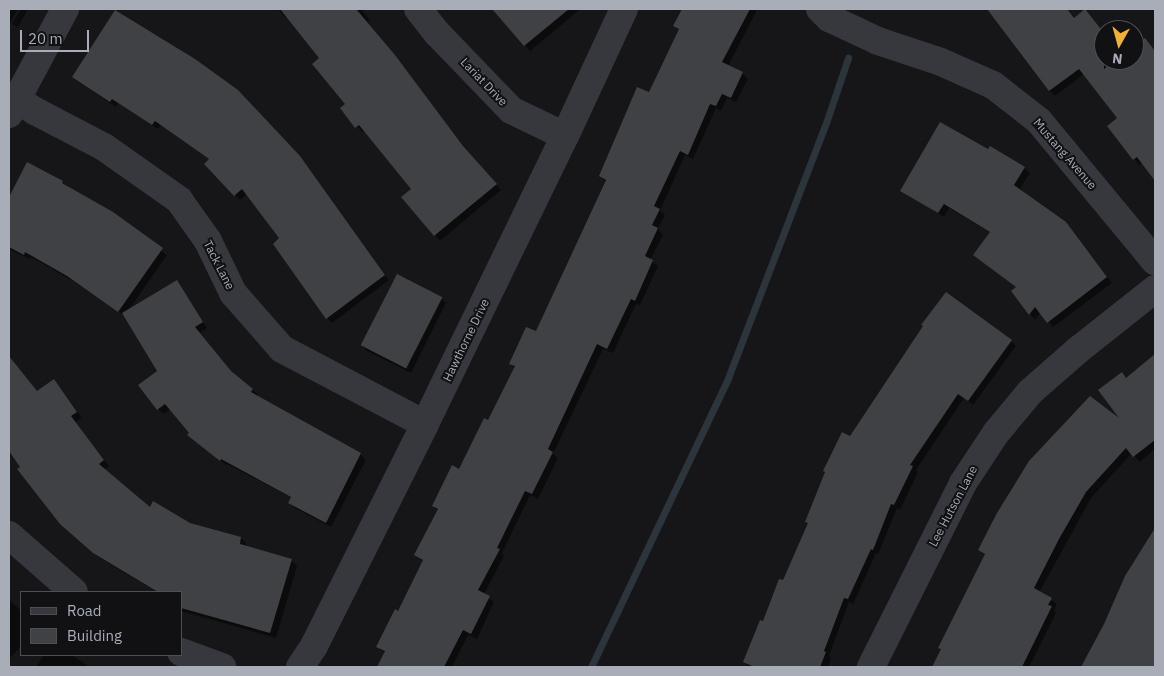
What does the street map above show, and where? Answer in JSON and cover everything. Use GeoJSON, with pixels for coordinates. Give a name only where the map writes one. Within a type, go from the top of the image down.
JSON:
{"type":"FeatureCollection","features":[{"type":"Feature","properties":{"kind":"street"},"geometry":{"type":"LineString","coordinates":[[13,107],[66,9]]}},
{"type":"Feature","properties":{"kind":"street","name":"Lariat Drive"},"geometry":{"type":"LineString","coordinates":[[418,9],[437,34],[511,110],[566,136]]}},
{"type":"Feature","properties":{"kind":"street","name":"Hawthorne Drive"},"geometry":{"type":"LineString","coordinates":[[300,667],[314,646],[425,424],[566,136],[624,9]]}},
{"type":"Feature","properties":{"kind":"street","name":"Mustang Avenue"},"geometry":{"type":"LineString","coordinates":[[820,9],[829,18],[878,41],[941,62],[993,85],[1039,121],[1155,261]]}},
{"type":"Feature","properties":{"kind":"street","name":"Tack Lane"},"geometry":{"type":"LineString","coordinates":[[13,107],[35,111],[104,147],[179,200],[208,241],[233,292],[282,349],[425,424]]}},
{"type":"Feature","properties":{"kind":"street","name":"Lee Hutson Lane"},"geometry":{"type":"LineString","coordinates":[[871,667],[963,483],[996,433],[1030,392],[1085,344],[1155,289]]}},
{"type":"Feature","properties":{"kind":"street"},"geometry":{"type":"LineString","coordinates":[[9,535],[73,591]]}},
{"type":"Feature","properties":{"kind":"street"},"geometry":{"type":"LineString","coordinates":[[185,658],[222,667]]}},
{"type":"Feature","properties":{"kind":"building"},"geometry":{"type":"Polygon","coordinates":[[[280,9],[356,9],[395,55],[463,146],[497,184],[434,236],[401,197],[411,189],[359,125],[355,128],[340,108],[345,104],[312,64],[319,58],[280,9]]]}},
{"type":"Feature","properties":{"kind":"building"},"geometry":{"type":"Polygon","coordinates":[[[492,9],[569,9],[524,46],[492,9]]]}},
{"type":"Feature","properties":{"kind":"building"},"geometry":{"type":"Polygon","coordinates":[[[682,9],[750,9],[722,62],[743,72],[731,98],[722,94],[716,106],[710,104],[688,155],[680,151],[654,206],[660,209],[652,225],[658,228],[645,256],[653,260],[635,301],[631,299],[607,349],[597,344],[548,449],[553,452],[532,494],[525,491],[497,548],[500,549],[478,590],[490,596],[471,634],[463,630],[444,667],[377,667],[385,651],[376,647],[395,609],[398,611],[423,560],[414,555],[438,509],[432,506],[452,465],[459,469],[484,418],[488,420],[515,366],[509,364],[526,327],[536,331],[606,180],[599,176],[637,87],[649,92],[679,29],[673,26],[682,9]]]}},
{"type":"Feature","properties":{"kind":"building"},"geometry":{"type":"Polygon","coordinates":[[[987,9],[1067,9],[1074,18],[1085,9],[1094,20],[1094,70],[1144,70],[1145,38],[1155,51],[1155,181],[1137,157],[1133,160],[1107,126],[1117,118],[1079,69],[1049,91],[987,9]]]}},
{"type":"Feature","properties":{"kind":"building"},"geometry":{"type":"Polygon","coordinates":[[[115,10],[195,59],[238,90],[300,156],[385,275],[326,319],[273,244],[279,238],[242,189],[234,196],[204,164],[209,159],[155,121],[152,125],[112,99],[110,102],[72,77],[115,10]]]}},
{"type":"Feature","properties":{"kind":"building"},"geometry":{"type":"Polygon","coordinates":[[[940,122],[988,149],[990,146],[1025,167],[1014,185],[1066,222],[1107,277],[1047,323],[1035,307],[1029,315],[1011,291],[1016,287],[973,255],[990,232],[944,204],[938,213],[900,191],[940,122]]]}},
{"type":"Feature","properties":{"kind":"building"},"geometry":{"type":"Polygon","coordinates":[[[27,162],[63,181],[62,183],[113,212],[163,248],[118,312],[67,276],[25,252],[24,255],[9,247],[9,197],[27,162]]]}},
{"type":"Feature","properties":{"kind":"building"},"geometry":{"type":"Polygon","coordinates":[[[397,274],[442,297],[406,368],[361,345],[397,274]]]}},
{"type":"Feature","properties":{"kind":"building"},"geometry":{"type":"Polygon","coordinates":[[[177,280],[203,322],[195,327],[231,371],[253,389],[251,392],[361,453],[326,523],[288,503],[291,497],[221,459],[220,461],[187,435],[189,433],[165,404],[157,410],[138,385],[157,371],[122,313],[177,280]]]}},
{"type":"Feature","properties":{"kind":"building"},"geometry":{"type":"Polygon","coordinates":[[[946,292],[1012,340],[968,401],[958,394],[910,465],[913,466],[894,505],[891,504],[873,550],[871,549],[848,599],[844,598],[820,667],[754,667],[743,662],[760,620],[763,621],[779,579],[783,580],[808,523],[805,522],[825,472],[823,471],[842,432],[850,436],[923,326],[921,325],[946,292]]]}},
{"type":"Feature","properties":{"kind":"building"},"geometry":{"type":"Polygon","coordinates":[[[1155,354],[1155,440],[1133,457],[1126,448],[1086,492],[1034,588],[1052,598],[1048,605],[1052,606],[1022,667],[932,667],[941,649],[938,648],[985,554],[978,550],[997,513],[1029,461],[1090,396],[1119,418],[1098,390],[1122,372],[1126,378],[1155,354]]]}},
{"type":"Feature","properties":{"kind":"building"},"geometry":{"type":"Polygon","coordinates":[[[9,356],[37,391],[54,379],[77,412],[71,416],[104,460],[99,464],[150,507],[153,501],[190,523],[241,537],[240,544],[292,559],[270,633],[182,608],[182,591],[156,591],[93,553],[60,524],[17,469],[20,467],[9,451],[9,356]]]}},
{"type":"Feature","properties":{"kind":"building"},"geometry":{"type":"Polygon","coordinates":[[[1155,528],[1155,667],[1081,667],[1104,624],[1125,576],[1155,528]]]}},
{"type":"Feature","properties":{"kind":"waterway"},"geometry":{"type":"LineString","coordinates":[[591,667],[728,378],[826,123],[848,58]]}}]}
